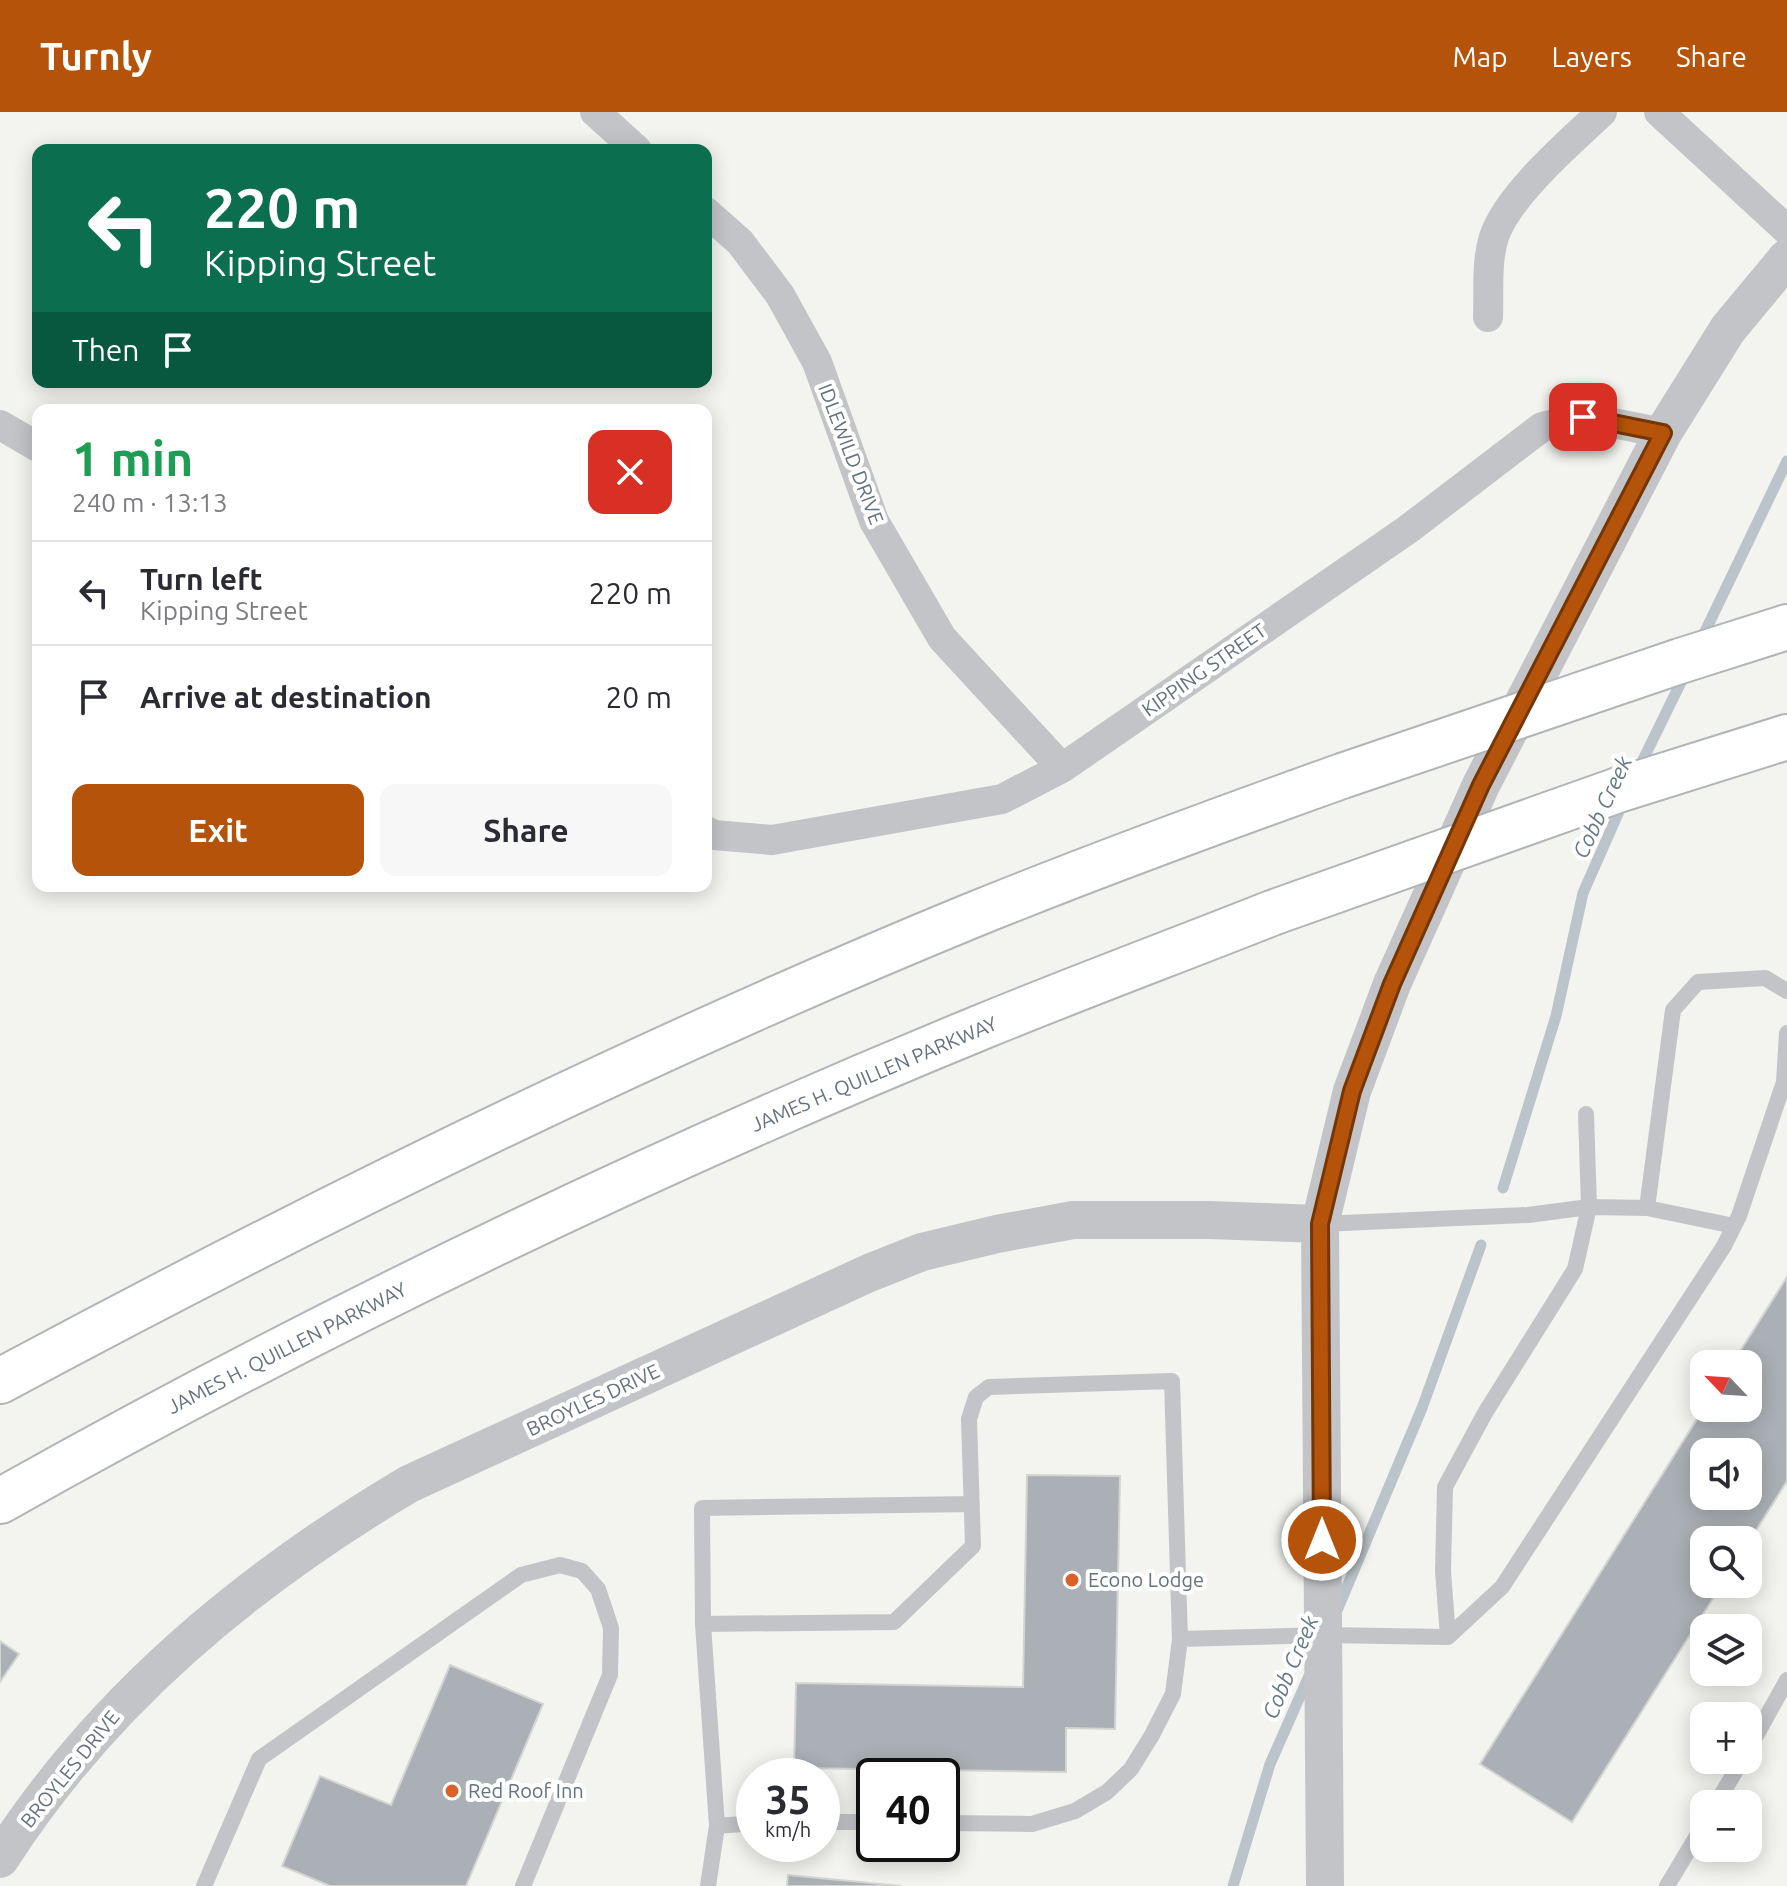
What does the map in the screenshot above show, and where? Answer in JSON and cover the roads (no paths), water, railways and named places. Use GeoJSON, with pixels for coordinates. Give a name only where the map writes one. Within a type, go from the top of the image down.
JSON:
{"type":"FeatureCollection","features":[{"type":"Feature","properties":{"kind":"highway"},"geometry":{"type":"LineString","coordinates":[[0,1381],[211,1268],[514,1119],[966,918],[1168,838],[1342,776],[1787,627]]}},
{"type":"Feature","properties":{"kind":"highway","name":"JAMES H. QUILLEN PARKWAY"},"geometry":{"type":"LineString","coordinates":[[0,1501],[115,1436],[381,1298],[670,1163],[983,1026],[1272,913],[1621,789],[1787,737]]}},
{"type":"Feature","properties":{"kind":"street"},"geometry":{"type":"LineString","coordinates":[[595,112],[630,144]]}},
{"type":"Feature","properties":{"kind":"street"},"geometry":{"type":"LineString","coordinates":[[1488,317],[1490,256],[1494,236],[1515,202],[1543,168],[1602,112]]}},
{"type":"Feature","properties":{"kind":"street"},"geometry":{"type":"LineString","coordinates":[[1659,112],[1787,230]]}},
{"type":"Feature","properties":{"kind":"street","name":"IDLEWILD DRIVE"},"geometry":{"type":"LineString","coordinates":[[712,217],[740,242],[780,295],[817,362],[874,521],[942,638],[1062,768]]}},
{"type":"Feature","properties":{"kind":"street"},"geometry":{"type":"LineString","coordinates":[[1325,1886],[1320,1224],[1352,1091],[1392,984],[1481,785],[1663,433],[1728,329],[1787,258]]}},
{"type":"Feature","properties":{"kind":"street","name":"KIPPING STREET"},"geometry":{"type":"LineString","coordinates":[[712,834],[772,840],[1002,799],[1062,768],[1407,530],[1542,427],[1583,417],[1663,433]]}},
{"type":"Feature","properties":{"kind":"street"},"geometry":{"type":"LineString","coordinates":[[0,425],[32,444]]}},
{"type":"Feature","properties":{"kind":"street","name":"BROYLES DRIVE"},"geometry":{"type":"LineString","coordinates":[[0,1859],[102,1727],[160,1665],[286,1563],[350,1519],[409,1484],[869,1273],[922,1252],[1073,1220],[1320,1224]]}},
{"type":"Feature","properties":{"kind":"lane"},"geometry":{"type":"LineString","coordinates":[[1647,1208],[1673,1010],[1698,982],[1765,978],[1787,991]]}},
{"type":"Feature","properties":{"kind":"lane"},"geometry":{"type":"LineString","coordinates":[[1180,1639],[1323,1635],[1448,1637],[1502,1587],[1724,1246],[1734,1226],[1784,1082],[1787,1033]]}},
{"type":"Feature","properties":{"kind":"lane"},"geometry":{"type":"LineString","coordinates":[[1448,1637],[1443,1571],[1445,1487],[1485,1413],[1575,1269],[1589,1207],[1586,1114]]}},
{"type":"Feature","properties":{"kind":"lane"},"geometry":{"type":"LineString","coordinates":[[1320,1224],[1528,1215],[1589,1207],[1647,1208],[1734,1226]]}},
{"type":"Feature","properties":{"kind":"lane"},"geometry":{"type":"LineString","coordinates":[[703,1624],[894,1622],[973,1546],[969,1419],[976,1397],[989,1387],[1172,1381],[1180,1639],[1173,1694],[1131,1769],[1107,1792],[1075,1811],[1032,1824],[960,1823]]}},
{"type":"Feature","properties":{"kind":"lane"},"geometry":{"type":"LineString","coordinates":[[708,1886],[717,1826],[703,1624],[702,1508],[972,1504]]}},
{"type":"Feature","properties":{"kind":"lane"},"geometry":{"type":"LineString","coordinates":[[204,1886],[259,1759],[521,1575],[560,1565],[582,1571],[598,1589],[611,1628],[610,1675],[523,1886]]}},
{"type":"Feature","properties":{"kind":"lane"},"geometry":{"type":"LineString","coordinates":[[1762,1726],[1787,1680]]}},
{"type":"Feature","properties":{"kind":"lane"},"geometry":{"type":"LineString","coordinates":[[1772,1709],[1787,1719]]}},
{"type":"Feature","properties":{"kind":"lane"},"geometry":{"type":"LineString","coordinates":[[717,1826],[736,1824]]}},
{"type":"Feature","properties":{"kind":"lane"},"geometry":{"type":"LineString","coordinates":[[1667,1886],[1690,1847]]}},
{"type":"Feature","properties":{"kind":"waterway","name":"Cobb Creek"},"geometry":{"type":"LineString","coordinates":[[1701,640],[1787,461]]}},
{"type":"Feature","properties":{"kind":"waterway","name":"Cobb Creek"},"geometry":{"type":"LineString","coordinates":[[1638,770],[1685,674]]}},
{"type":"Feature","properties":{"kind":"waterway","name":"Cobb Creek"},"geometry":{"type":"LineString","coordinates":[[1503,1188],[1556,1016],[1583,893],[1624,800]]}},
{"type":"Feature","properties":{"kind":"waterway","name":"Cobb Creek"},"geometry":{"type":"LineString","coordinates":[[1336,1613],[1422,1408],[1481,1245]]}},
{"type":"Feature","properties":{"kind":"waterway","name":"Cobb Creek"},"geometry":{"type":"LineString","coordinates":[[1233,1886],[1270,1764],[1309,1676]]}},
{"type":"Feature","properties":{"kind":"place","name":"Econo Lodge"},"geometry":{"type":"Point","coordinates":[1072,1580]}},
{"type":"Feature","properties":{"kind":"place","name":"Red Roof Inn"},"geometry":{"type":"Point","coordinates":[452,1791]}}]}
